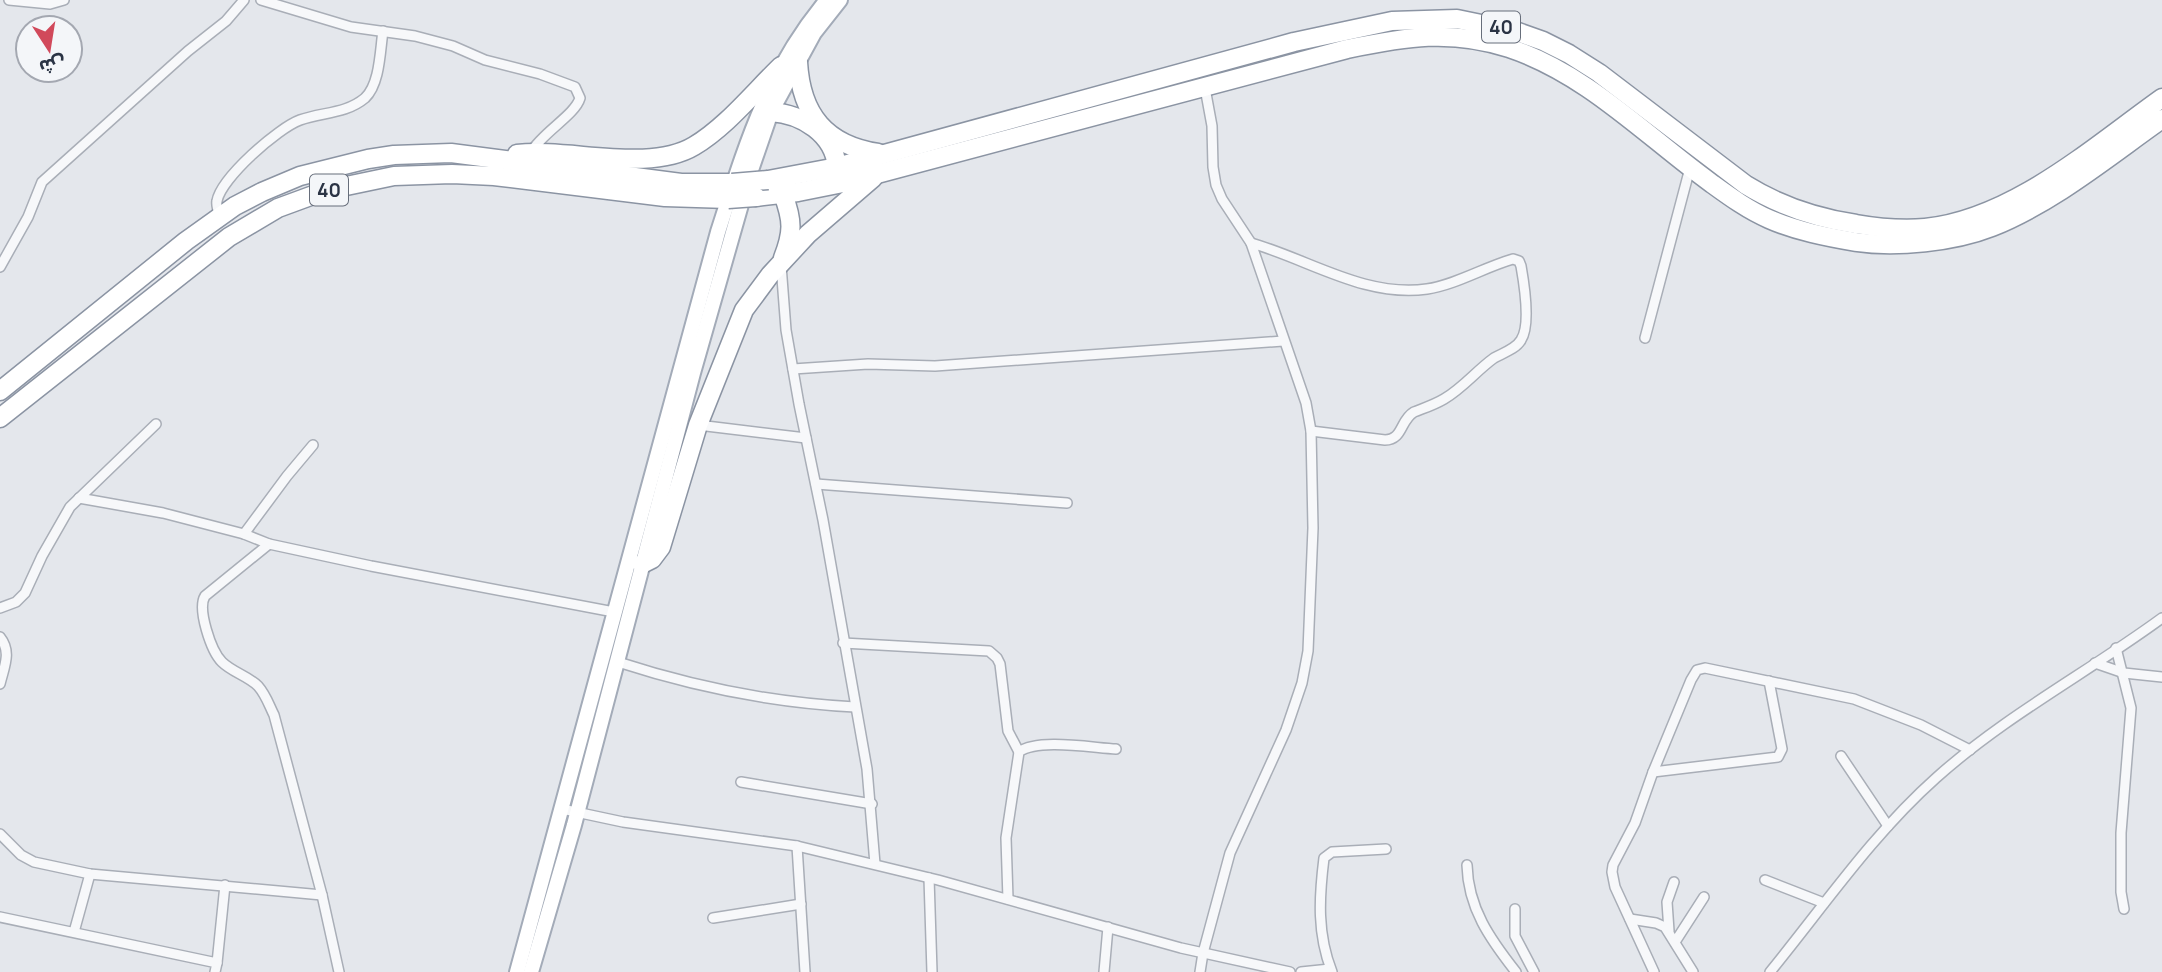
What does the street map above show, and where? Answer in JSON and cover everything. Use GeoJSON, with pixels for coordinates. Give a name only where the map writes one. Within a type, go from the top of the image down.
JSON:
{"type":"FeatureCollection","features":[{"type":"Feature","properties":{"kind":"highway","name":"40"},"geometry":{"type":"LineString","coordinates":[[0,418],[142,303],[229,237],[255,220],[302,198],[360,181],[418,174],[473,175],[665,197],[730,191],[768,180],[838,167],[1294,42],[1392,21],[1457,19],[1516,31],[1543,41],[1599,73],[1746,185],[1766,197],[1801,212],[1834,221],[1894,229],[1927,228],[1948,223],[1996,206],[2044,183],[2162,98]]}},
{"type":"Feature","properties":{"kind":"highway","name":"40"},"geometry":{"type":"LineString","coordinates":[[0,391],[127,286],[220,216],[262,192],[300,176],[339,164],[394,155],[423,153],[491,157],[681,183],[756,197],[783,194],[878,173],[1298,62],[1399,38],[1454,37],[1507,47],[1570,76],[1747,208],[1787,226],[1878,245],[1913,243],[1991,228],[2069,185],[2162,119]]}},
{"type":"Feature","properties":{"kind":"highway"},"geometry":{"type":"LineString","coordinates":[[1294,42],[1298,62]]}},
{"type":"Feature","properties":{"kind":"highway"},"geometry":{"type":"LineString","coordinates":[[491,157],[531,152],[646,159],[678,154],[716,130],[789,64],[808,110],[820,124],[855,148],[885,154]]}},
{"type":"Feature","properties":{"kind":"highway"},"geometry":{"type":"LineString","coordinates":[[771,111],[799,117],[815,129],[835,150],[838,167]]}},
{"type":"Feature","properties":{"kind":"highway"},"geometry":{"type":"LineString","coordinates":[[636,562],[652,559],[661,547],[698,425],[744,310],[808,234],[878,173]]}},
{"type":"Feature","properties":{"kind":"highway"},"geometry":{"type":"LineString","coordinates":[[780,264],[792,225],[783,194]]}},
{"type":"Feature","properties":{"kind":"highway"},"geometry":{"type":"LineString","coordinates":[[127,286],[142,303]]}},
{"type":"Feature","properties":{"kind":"main road"},"geometry":{"type":"LineString","coordinates":[[531,972],[618,662],[636,562],[718,232],[749,134],[827,0]]}},
{"type":"Feature","properties":{"kind":"main road"},"geometry":{"type":"LineString","coordinates":[[517,972],[614,611],[636,562],[750,173],[789,64],[839,0]]}},
{"type":"Feature","properties":{"kind":"street"},"geometry":{"type":"LineString","coordinates":[[9,0],[50,4],[64,0]]}},
{"type":"Feature","properties":{"kind":"street"},"geometry":{"type":"LineString","coordinates":[[0,267],[28,217],[42,182],[188,51],[226,22],[244,0]]}},
{"type":"Feature","properties":{"kind":"street"},"geometry":{"type":"LineString","coordinates":[[261,0],[351,27],[415,36],[453,46],[485,60],[540,74],[575,87],[580,98],[578,104],[549,130],[531,152]]}},
{"type":"Feature","properties":{"kind":"street"},"geometry":{"type":"LineString","coordinates":[[220,216],[217,199],[222,187],[273,135],[301,119],[333,113],[353,106],[367,96],[372,88],[383,32]]}},
{"type":"Feature","properties":{"kind":"street"},"geometry":{"type":"LineString","coordinates":[[1200,972],[1230,853],[1286,730],[1305,670],[1313,528],[1311,431],[1303,392],[1251,243],[1226,206],[1216,185],[1212,126],[1205,88]]}},
{"type":"Feature","properties":{"kind":"street"},"geometry":{"type":"LineString","coordinates":[[1645,338],[1690,168]]}},
{"type":"Feature","properties":{"kind":"street"},"geometry":{"type":"LineString","coordinates":[[1251,243],[1354,282],[1390,289],[1430,288],[1513,259],[1521,265],[1526,326],[1517,345],[1492,360],[1445,399],[1410,415],[1400,433],[1393,439],[1311,431]]}},
{"type":"Feature","properties":{"kind":"street"},"geometry":{"type":"LineString","coordinates":[[780,264],[786,330],[872,804],[875,864]]}},
{"type":"Feature","properties":{"kind":"street"},"geometry":{"type":"LineString","coordinates":[[793,369],[868,364],[935,366],[1283,341]]}},
{"type":"Feature","properties":{"kind":"street"},"geometry":{"type":"LineString","coordinates":[[0,608],[16,603],[25,593],[70,507],[156,424]]}},
{"type":"Feature","properties":{"kind":"street"},"geometry":{"type":"LineString","coordinates":[[698,425],[806,438]]}},
{"type":"Feature","properties":{"kind":"street"},"geometry":{"type":"LineString","coordinates":[[244,534],[313,445]]}},
{"type":"Feature","properties":{"kind":"street"},"geometry":{"type":"LineString","coordinates":[[816,484],[1067,503]]}},
{"type":"Feature","properties":{"kind":"street"},"geometry":{"type":"LineString","coordinates":[[79,498],[163,513],[244,534],[269,544],[442,580],[614,611]]}},
{"type":"Feature","properties":{"kind":"street"},"geometry":{"type":"LineString","coordinates":[[269,544],[205,596],[201,608],[220,660],[256,684],[274,715],[340,972]]}},
{"type":"Feature","properties":{"kind":"street"},"geometry":{"type":"LineString","coordinates":[[1770,972],[1858,860],[1937,777],[2029,706],[2162,618]]}},
{"type":"Feature","properties":{"kind":"street"},"geometry":{"type":"LineString","coordinates":[[0,637],[6,644],[8,654],[0,684]]}},
{"type":"Feature","properties":{"kind":"street"},"geometry":{"type":"LineString","coordinates":[[843,643],[989,651],[997,657],[1006,723],[1019,752],[1006,838],[1008,899]]}},
{"type":"Feature","properties":{"kind":"street"},"geometry":{"type":"LineString","coordinates":[[2116,648],[2131,708],[2121,833],[2124,909]]}},
{"type":"Feature","properties":{"kind":"street"},"geometry":{"type":"LineString","coordinates":[[618,662],[665,677],[727,691],[855,706]]}},
{"type":"Feature","properties":{"kind":"street"},"geometry":{"type":"LineString","coordinates":[[2095,663],[2124,673],[2162,677]]}},
{"type":"Feature","properties":{"kind":"street"},"geometry":{"type":"LineString","coordinates":[[1654,972],[1615,887],[1612,872],[1616,857],[1635,823],[1653,772],[1697,670],[1705,668],[1854,699],[1921,725],[1970,750]]}},
{"type":"Feature","properties":{"kind":"street"},"geometry":{"type":"LineString","coordinates":[[1653,772],[1779,757],[1782,749],[1769,681]]}},
{"type":"Feature","properties":{"kind":"street"},"geometry":{"type":"LineString","coordinates":[[1019,752],[1040,745],[1116,749]]}},
{"type":"Feature","properties":{"kind":"street"},"geometry":{"type":"LineString","coordinates":[[1841,756],[1888,826]]}},
{"type":"Feature","properties":{"kind":"street"},"geometry":{"type":"LineString","coordinates":[[741,782],[872,804]]}},
{"type":"Feature","properties":{"kind":"street"},"geometry":{"type":"LineString","coordinates":[[562,809],[623,822],[797,846],[929,878],[1203,953],[1290,972]]}},
{"type":"Feature","properties":{"kind":"street"},"geometry":{"type":"LineString","coordinates":[[0,834],[28,859],[90,874],[322,895]]}},
{"type":"Feature","properties":{"kind":"street"},"geometry":{"type":"LineString","coordinates":[[797,846],[806,972]]}},
{"type":"Feature","properties":{"kind":"street"},"geometry":{"type":"LineString","coordinates":[[1301,972],[1331,970],[1323,948],[1319,913],[1324,858],[1332,852],[1386,849]]}},
{"type":"Feature","properties":{"kind":"street"},"geometry":{"type":"LineString","coordinates":[[1467,865],[1469,889],[1477,912],[1490,938],[1516,972]]}},
{"type":"Feature","properties":{"kind":"street"},"geometry":{"type":"LineString","coordinates":[[74,932],[90,874]]}},
{"type":"Feature","properties":{"kind":"street"},"geometry":{"type":"LineString","coordinates":[[929,878],[932,972]]}},
{"type":"Feature","properties":{"kind":"street"},"geometry":{"type":"LineString","coordinates":[[1765,880],[1824,904]]}},
{"type":"Feature","properties":{"kind":"street"},"geometry":{"type":"LineString","coordinates":[[1674,882],[1667,901],[1669,931],[1693,972]]}},
{"type":"Feature","properties":{"kind":"street"},"geometry":{"type":"LineString","coordinates":[[0,917],[216,967],[225,886]]}},
{"type":"Feature","properties":{"kind":"street"},"geometry":{"type":"LineString","coordinates":[[1675,942],[1704,897]]}},
{"type":"Feature","properties":{"kind":"street"},"geometry":{"type":"LineString","coordinates":[[713,918],[801,904]]}},
{"type":"Feature","properties":{"kind":"street"},"geometry":{"type":"LineString","coordinates":[[1515,909],[1515,936],[1534,972]]}},
{"type":"Feature","properties":{"kind":"street"},"geometry":{"type":"LineString","coordinates":[[1630,919],[1656,923],[1669,931]]}},
{"type":"Feature","properties":{"kind":"street"},"geometry":{"type":"LineString","coordinates":[[1104,972],[1108,927]]}}]}
